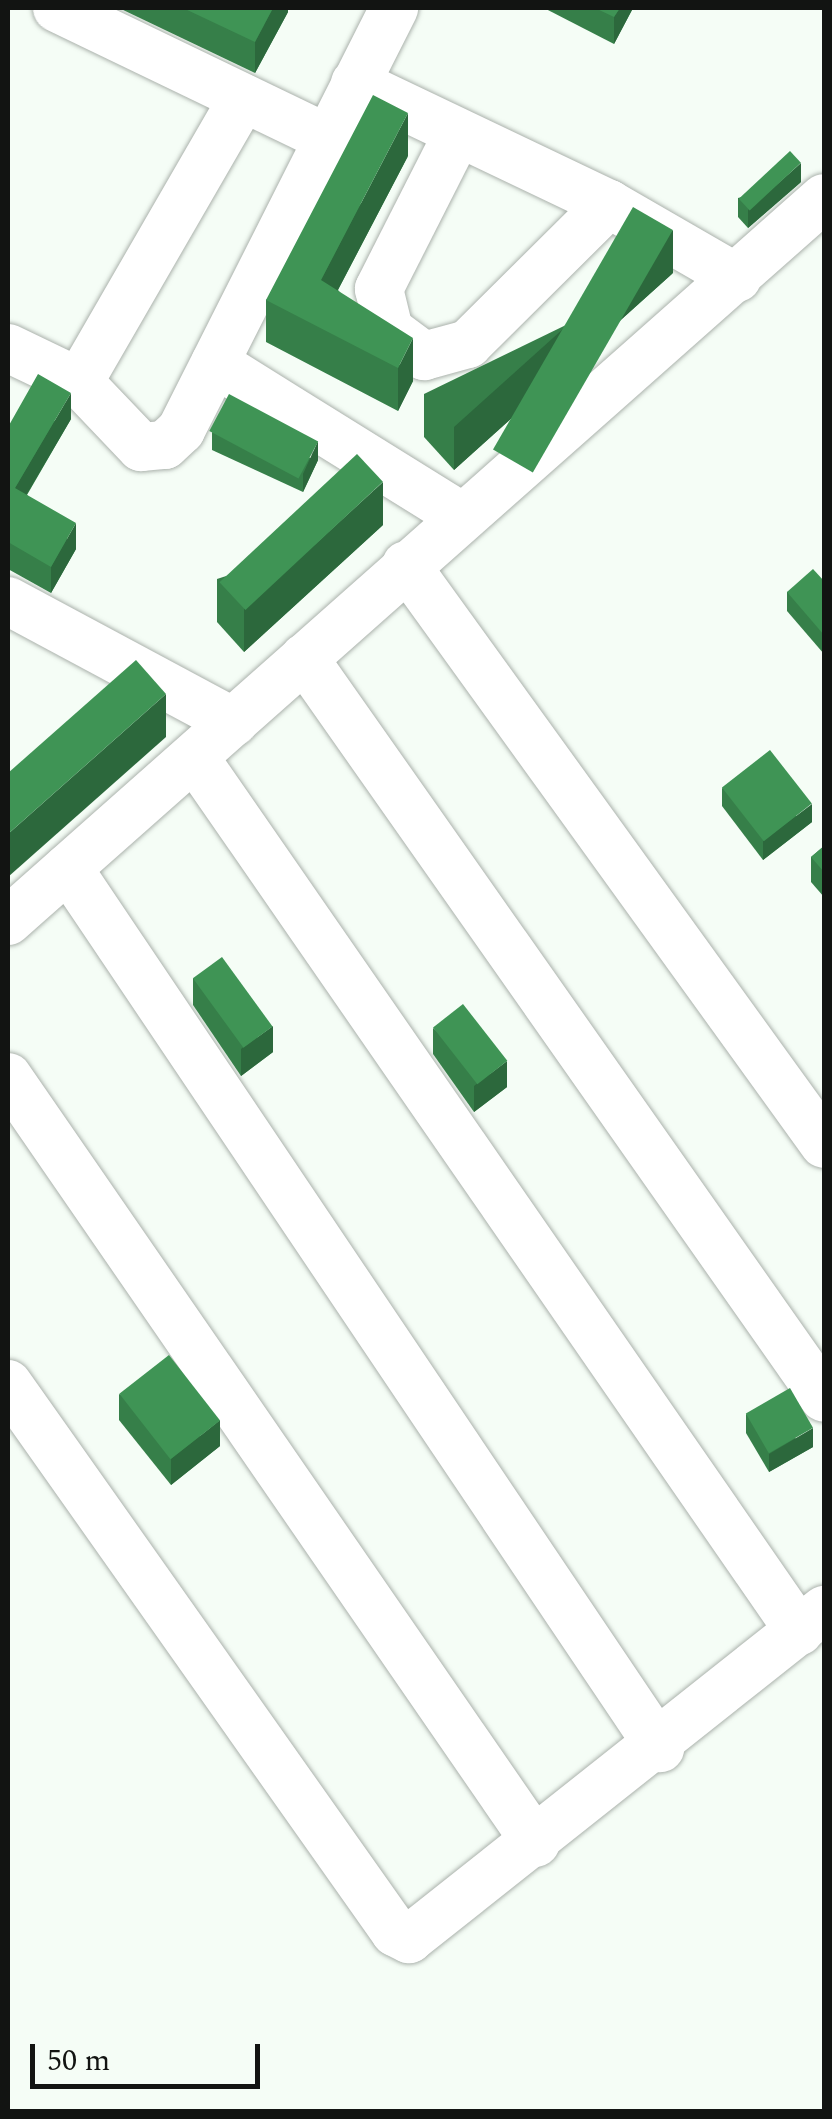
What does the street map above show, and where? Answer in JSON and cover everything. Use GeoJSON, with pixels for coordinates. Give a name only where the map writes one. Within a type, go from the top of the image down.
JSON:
{"type":"FeatureCollection","features":[{"type":"Feature","properties":{"kind":"street"},"geometry":{"type":"LineString","coordinates":[[57,8],[327,138]]}},
{"type":"Feature","properties":{"kind":"street"},"geometry":{"type":"LineString","coordinates":[[10,356],[78,382],[141,447],[166,445],[215,363],[355,84],[381,12]]}},
{"type":"Feature","properties":{"kind":"street"},"geometry":{"type":"LineString","coordinates":[[355,84],[609,204],[737,278]]}},
{"type":"Feature","properties":{"kind":"street"},"geometry":{"type":"LineString","coordinates":[[78,382],[243,98]]}},
{"type":"Feature","properties":{"kind":"street"},"geometry":{"type":"LineString","coordinates":[[458,132],[379,289],[389,330],[424,356],[468,344],[609,204]]}},
{"type":"Feature","properties":{"kind":"street"},"geometry":{"type":"LineString","coordinates":[[8,921],[824,198]]}},
{"type":"Feature","properties":{"kind":"street"},"geometry":{"type":"LineString","coordinates":[[215,363],[462,516]]}},
{"type":"Feature","properties":{"kind":"street"},"geometry":{"type":"LineString","coordinates":[[406,566],[824,1144]]}},
{"type":"Feature","properties":{"kind":"street"},"geometry":{"type":"LineString","coordinates":[[8,601],[234,722]]}},
{"type":"Feature","properties":{"kind":"street"},"geometry":{"type":"LineString","coordinates":[[304,658],[824,1398]]}},
{"type":"Feature","properties":{"kind":"street"},"geometry":{"type":"LineString","coordinates":[[8,1384],[394,1932],[409,1940],[660,1748],[812,1620],[194,758]]}},
{"type":"Feature","properties":{"kind":"street"},"geometry":{"type":"LineString","coordinates":[[68,868],[660,1748]]}},
{"type":"Feature","properties":{"kind":"street"},"geometry":{"type":"LineString","coordinates":[[8,1077],[536,1842]]}},
{"type":"Feature","properties":{"kind":"building"},"geometry":{"type":"Polygon","coordinates":[[[183,8],[273,8],[255,42],[183,8]]]}},
{"type":"Feature","properties":{"kind":"building"},"geometry":{"type":"Polygon","coordinates":[[[595,8],[620,8],[614,17],[595,8]]]}},
{"type":"Feature","properties":{"kind":"building"},"geometry":{"type":"Polygon","coordinates":[[[373,95],[408,113],[321,280],[413,338],[398,368],[266,300],[373,95]]]}},
{"type":"Feature","properties":{"kind":"building"},"geometry":{"type":"Polygon","coordinates":[[[790,151],[801,163],[750,210],[739,199],[790,151]]]}},
{"type":"Feature","properties":{"kind":"building"},"geometry":{"type":"Polygon","coordinates":[[[633,207],[673,230],[533,472],[493,449],[633,207]]]}},
{"type":"Feature","properties":{"kind":"building"},"geometry":{"type":"Polygon","coordinates":[[[38,374],[71,393],[15,488],[76,523],[51,567],[8,542],[8,427],[38,374]]]}},
{"type":"Feature","properties":{"kind":"building"},"geometry":{"type":"Polygon","coordinates":[[[229,394],[318,441],[298,479],[209,431],[229,394]]]}},
{"type":"Feature","properties":{"kind":"building"},"geometry":{"type":"Polygon","coordinates":[[[357,454],[383,482],[245,610],[220,582],[357,454]]]}},
{"type":"Feature","properties":{"kind":"building"},"geometry":{"type":"Polygon","coordinates":[[[813,569],[824,581],[824,635],[787,592],[813,569]]]}},
{"type":"Feature","properties":{"kind":"building"},"geometry":{"type":"Polygon","coordinates":[[[136,660],[166,694],[8,834],[8,773],[136,660]]]}},
{"type":"Feature","properties":{"kind":"building"},"geometry":{"type":"Polygon","coordinates":[[[770,750],[812,804],[764,841],[722,788],[770,750]]]}},
{"type":"Feature","properties":{"kind":"building"},"geometry":{"type":"Polygon","coordinates":[[[824,846],[824,872],[811,857],[824,846]]]}},
{"type":"Feature","properties":{"kind":"building"},"geometry":{"type":"Polygon","coordinates":[[[222,957],[273,1027],[243,1048],[193,978],[222,957]]]}},
{"type":"Feature","properties":{"kind":"building"},"geometry":{"type":"Polygon","coordinates":[[[463,1004],[507,1061],[477,1084],[433,1027],[463,1004]]]}},
{"type":"Feature","properties":{"kind":"building"},"geometry":{"type":"Polygon","coordinates":[[[169,1355],[220,1420],[170,1459],[119,1394],[169,1355]]]}},
{"type":"Feature","properties":{"kind":"building"},"geometry":{"type":"Polygon","coordinates":[[[790,1388],[813,1428],[769,1453],[746,1414],[790,1388]]]}}]}
